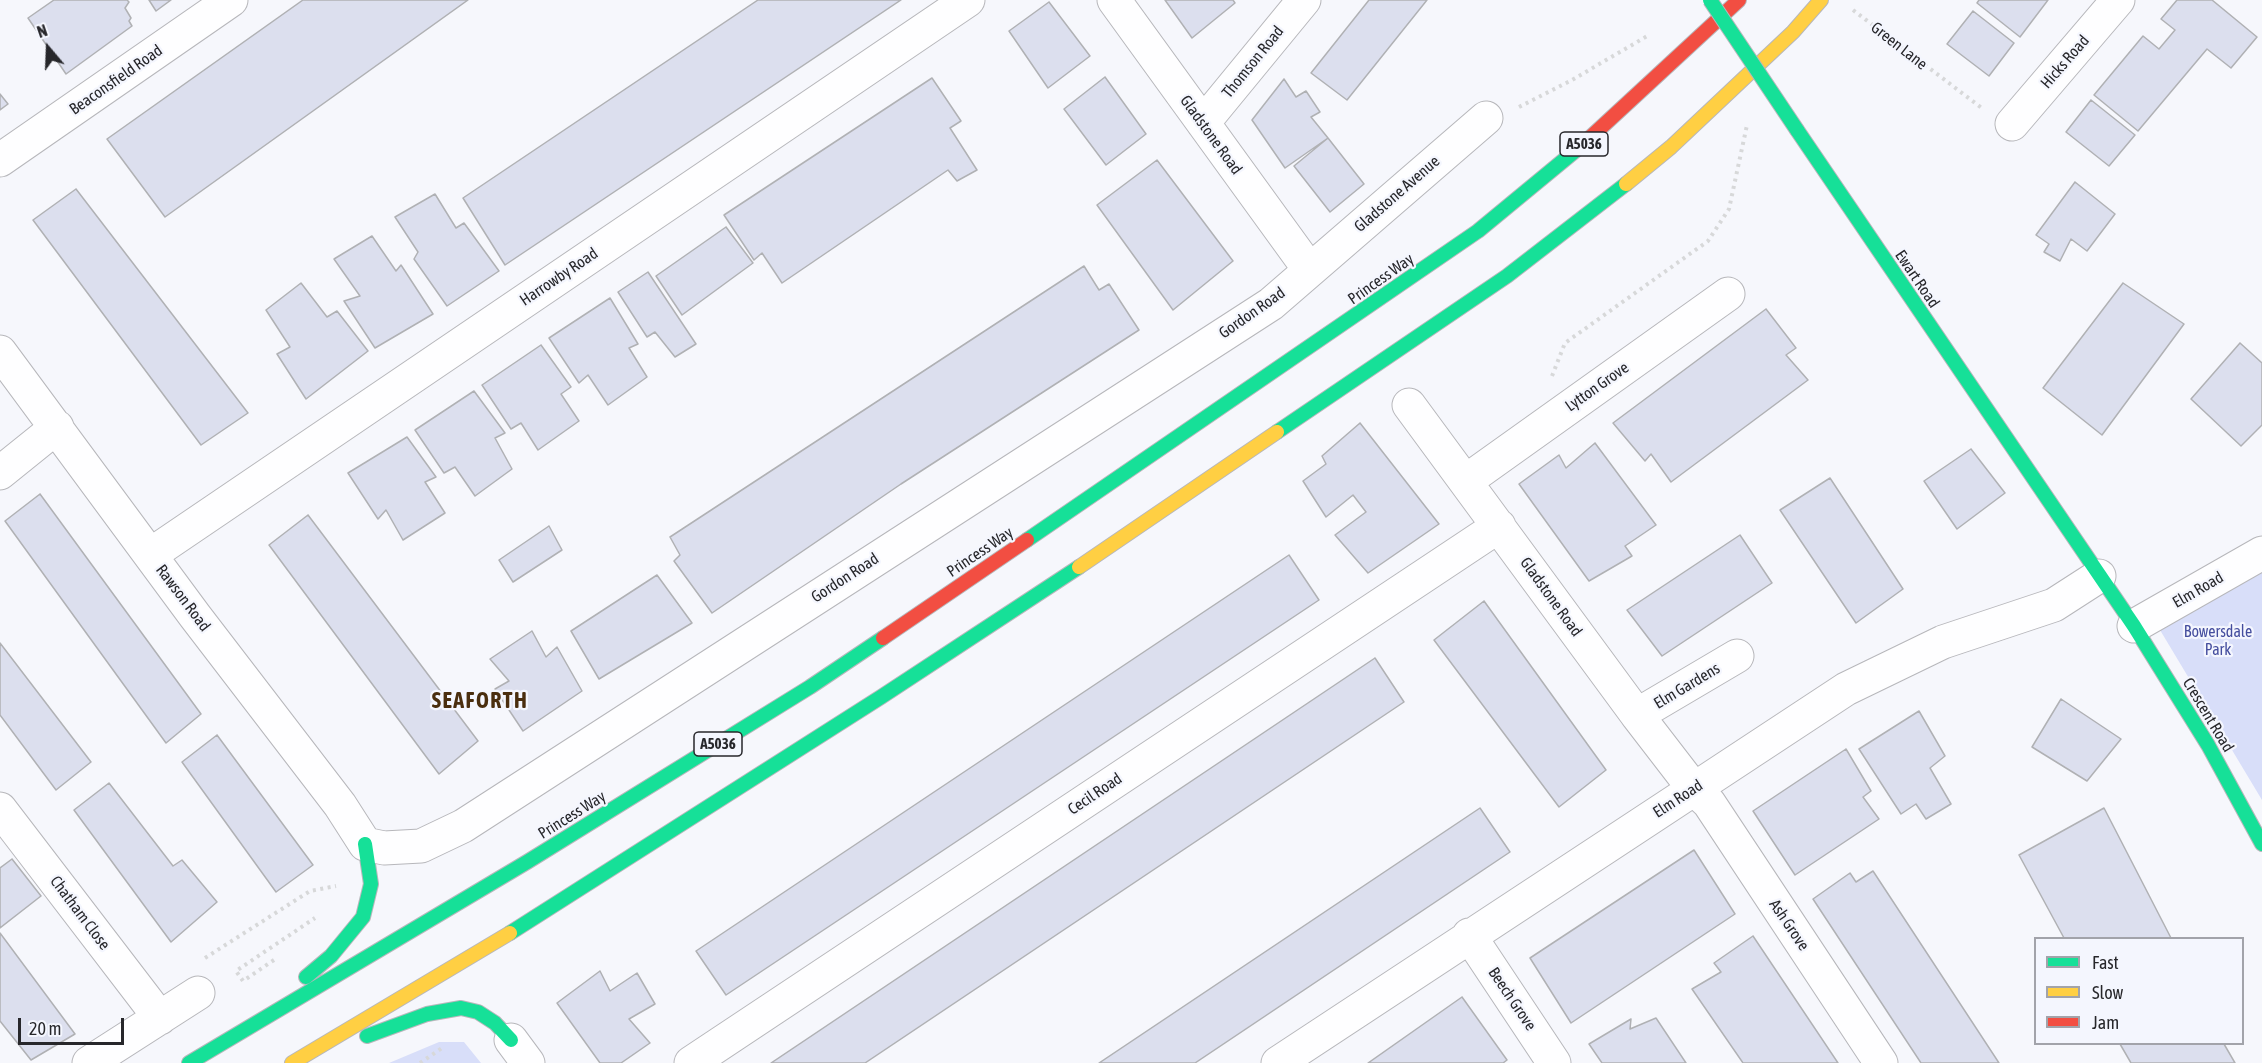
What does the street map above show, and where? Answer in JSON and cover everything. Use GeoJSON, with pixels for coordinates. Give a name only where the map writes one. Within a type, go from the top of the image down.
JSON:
{"type":"FeatureCollection","features":[{"type":"Feature","properties":{"kind":"main road","name":"Ewart Road"},"geometry":{"type":"LineString","coordinates":[[1710,0],[2099,576]]}},
{"type":"Feature","properties":{"kind":"main road","name":"Princess Way"},"geometry":{"type":"LineString","coordinates":[[189,1063],[527,862],[810,687],[1308,350],[1478,231],[1603,128],[1739,0]]}},
{"type":"Feature","properties":{"kind":"main road"},"geometry":{"type":"LineString","coordinates":[[292,1063],[520,927],[821,735],[1104,550],[1498,283],[1584,219],[1671,147],[1793,32],[1821,0]]}},
{"type":"Feature","properties":{"kind":"main road","name":"Crescent Road"},"geometry":{"type":"LineString","coordinates":[[2099,576],[2134,626],[2208,745],[2262,844]]}},
{"type":"Feature","properties":{"kind":"main road"},"geometry":{"type":"LineString","coordinates":[[230,1039],[331,956],[363,918],[371,884],[365,844]]}},
{"type":"Feature","properties":{"kind":"main road"},"geometry":{"type":"LineString","coordinates":[[302,1063],[401,1023],[449,1009],[461,1008],[478,1012],[495,1023],[520,1052]]}},
{"type":"Feature","properties":{"kind":"street","name":"Beaconsfield Road"},"geometry":{"type":"LineString","coordinates":[[0,160],[231,0]]}},
{"type":"Feature","properties":{"kind":"street","name":"Harrowby Road"},"geometry":{"type":"LineString","coordinates":[[150,555],[968,0]]}},
{"type":"Feature","properties":{"kind":"street","name":"Gladstone Road"},"geometry":{"type":"LineString","coordinates":[[1114,0],[1309,270]]}},
{"type":"Feature","properties":{"kind":"street","name":"Thomson Road"},"geometry":{"type":"LineString","coordinates":[[1203,123],[1304,0]]}},
{"type":"Feature","properties":{"kind":"street","name":"Hicks Road"},"geometry":{"type":"LineString","coordinates":[[2012,124],[2118,0]]}},
{"type":"Feature","properties":{"kind":"street","name":"Gladstone Avenue"},"geometry":{"type":"LineString","coordinates":[[1309,270],[1486,118]]}},
{"type":"Feature","properties":{"kind":"street","name":"Gordon Road"},"geometry":{"type":"LineString","coordinates":[[365,844],[384,848],[421,846],[463,826],[1271,304],[1309,270]]}},
{"type":"Feature","properties":{"kind":"street","name":"Lytton Grove"},"geometry":{"type":"LineString","coordinates":[[1466,481],[1728,294]]}},
{"type":"Feature","properties":{"kind":"street","name":"Rawson Road"},"geometry":{"type":"LineString","coordinates":[[0,352],[150,555],[340,805],[365,844]]}},
{"type":"Feature","properties":{"kind":"street","name":"Gladstone Road"},"geometry":{"type":"LineString","coordinates":[[1408,405],[1694,789]]}},
{"type":"Feature","properties":{"kind":"street"},"geometry":{"type":"LineString","coordinates":[[0,473],[57,427]]}},
{"type":"Feature","properties":{"kind":"street","name":"Cecil Road"},"geometry":{"type":"LineString","coordinates":[[691,1063],[1499,526]]}},
{"type":"Feature","properties":{"kind":"street","name":"Elm Road"},"geometry":{"type":"LineString","coordinates":[[2134,626],[2262,553]]}},
{"type":"Feature","properties":{"kind":"street","name":"Elm Road"},"geometry":{"type":"LineString","coordinates":[[1278,1063],[1469,935],[1846,689],[1876,672],[1964,634],[2054,605],[2099,576]]}},
{"type":"Feature","properties":{"kind":"street","name":"Elm Gardens"},"geometry":{"type":"LineString","coordinates":[[1637,715],[1737,656]]}},
{"type":"Feature","properties":{"kind":"street","name":"Ash Grove"},"geometry":{"type":"LineString","coordinates":[[1694,789],[1709,803],[1881,1063]]}},
{"type":"Feature","properties":{"kind":"street","name":"Chatham Close"},"geometry":{"type":"LineString","coordinates":[[0,809],[160,1018]]}},
{"type":"Feature","properties":{"kind":"street","name":"Beech Grove"},"geometry":{"type":"LineString","coordinates":[[1469,935],[1554,1063]]}},
{"type":"Feature","properties":{"kind":"street"},"geometry":{"type":"LineString","coordinates":[[89,1063],[160,1018],[198,978]]}},
{"type":"Feature","properties":{"kind":"path","name":"Green Lane"},"geometry":{"type":"LineString","coordinates":[[1845,18],[1852,10],[1978,107],[2012,124]]}},
{"type":"Feature","properties":{"kind":"path"},"geometry":{"type":"LineString","coordinates":[[1486,118],[1506,116],[1657,30]]}},
{"type":"Feature","properties":{"kind":"path"},"geometry":{"type":"LineString","coordinates":[[1557,416],[1544,395],[1565,343],[1708,241],[1729,209],[1748,122]]}},
{"type":"Feature","properties":{"kind":"path"},"geometry":{"type":"LineString","coordinates":[[198,978],[310,891],[345,885]]}},
{"type":"Feature","properties":{"kind":"path"},"geometry":{"type":"LineString","coordinates":[[282,955],[243,981],[236,971],[323,912]]}},
{"type":"Feature","properties":{"kind":"green space","name":"Bowersdale Park"},"geometry":{"type":"Polygon","coordinates":[[[2262,572],[2262,800],[2157,625],[2207,597],[2262,572]]]}},
{"type":"Feature","properties":{"kind":"green space"},"geometry":{"type":"Polygon","coordinates":[[[439,1042],[464,1042],[481,1063],[389,1063],[439,1042]]]}},
{"type":"Feature","properties":{"kind":"building"},"geometry":{"type":"Polygon","coordinates":[[[54,0],[127,0],[129,2],[125,8],[131,18],[129,21],[132,26],[66,74],[28,18],[54,0]]]}},
{"type":"Feature","properties":{"kind":"building"},"geometry":{"type":"Polygon","coordinates":[[[149,0],[171,0],[156,11],[149,0]]]}},
{"type":"Feature","properties":{"kind":"building"},"geometry":{"type":"Polygon","coordinates":[[[303,0],[468,0],[165,217],[107,139],[303,0]]]}},
{"type":"Feature","properties":{"kind":"building"},"geometry":{"type":"Polygon","coordinates":[[[758,0],[901,0],[505,265],[463,198],[758,0]]]}},
{"type":"Feature","properties":{"kind":"building"},"geometry":{"type":"Polygon","coordinates":[[[1165,0],[1233,0],[1235,3],[1192,38],[1165,0]]]}},
{"type":"Feature","properties":{"kind":"building"},"geometry":{"type":"Polygon","coordinates":[[[1369,0],[1427,0],[1347,100],[1311,73],[1369,0]]]}},
{"type":"Feature","properties":{"kind":"building"},"geometry":{"type":"Polygon","coordinates":[[[1979,0],[2048,0],[2020,37],[1977,3],[1979,0]]]}},
{"type":"Feature","properties":{"kind":"building"},"geometry":{"type":"Polygon","coordinates":[[[2177,0],[2212,0],[2257,37],[2231,68],[2207,49],[2138,131],[2094,95],[2143,36],[2159,49],[2175,30],[2161,19],[2177,0]]]}},
{"type":"Feature","properties":{"kind":"building"},"geometry":{"type":"Polygon","coordinates":[[[1049,2],[1090,56],[1048,88],[1009,31],[1049,2]]]}},
{"type":"Feature","properties":{"kind":"building"},"geometry":{"type":"Polygon","coordinates":[[[1973,11],[2014,43],[1989,76],[1947,44],[1973,11]]]}},
{"type":"Feature","properties":{"kind":"building"},"geometry":{"type":"Polygon","coordinates":[[[1105,77],[1146,134],[1106,165],[1064,109],[1105,77]]]}},
{"type":"Feature","properties":{"kind":"building"},"geometry":{"type":"Polygon","coordinates":[[[932,78],[961,121],[950,128],[977,170],[957,181],[948,170],[782,283],[762,253],[754,260],[724,215],[932,78]]]}},
{"type":"Feature","properties":{"kind":"building"},"geometry":{"type":"Polygon","coordinates":[[[1284,79],[1296,97],[1306,91],[1320,112],[1311,117],[1328,138],[1285,168],[1252,120],[1284,79]]]}},
{"type":"Feature","properties":{"kind":"building"},"geometry":{"type":"Polygon","coordinates":[[[0,94],[8,104],[0,110],[0,94]]]}},
{"type":"Feature","properties":{"kind":"building"},"geometry":{"type":"Polygon","coordinates":[[[2091,100],[2135,135],[2109,166],[2066,132],[2091,100]]]}},
{"type":"Feature","properties":{"kind":"building"},"geometry":{"type":"Polygon","coordinates":[[[1328,138],[1364,184],[1330,212],[1294,166],[1328,138]]]}},
{"type":"Feature","properties":{"kind":"building"},"geometry":{"type":"Polygon","coordinates":[[[1157,160],[1233,261],[1173,310],[1097,205],[1157,160]]]}},
{"type":"Feature","properties":{"kind":"building"},"geometry":{"type":"Polygon","coordinates":[[[2075,182],[2115,214],[2087,251],[2071,239],[2060,261],[2044,252],[2049,244],[2036,235],[2075,182]]]}},
{"type":"Feature","properties":{"kind":"building"},"geometry":{"type":"Polygon","coordinates":[[[76,189],[248,413],[201,445],[33,220],[76,189]]]}},
{"type":"Feature","properties":{"kind":"building"},"geometry":{"type":"Polygon","coordinates":[[[435,194],[456,228],[464,223],[499,271],[447,306],[414,259],[418,252],[395,217],[435,194]]]}},
{"type":"Feature","properties":{"kind":"building"},"geometry":{"type":"Polygon","coordinates":[[[726,227],[753,263],[682,315],[656,276],[726,227]]]}},
{"type":"Feature","properties":{"kind":"building"},"geometry":{"type":"Polygon","coordinates":[[[372,236],[396,271],[401,265],[433,314],[375,348],[344,301],[360,296],[334,259],[372,236]]]}},
{"type":"Feature","properties":{"kind":"building"},"geometry":{"type":"Polygon","coordinates":[[[1084,266],[1099,290],[1109,284],[1139,330],[901,484],[712,613],[674,561],[680,555],[670,537],[1084,266]]]}},
{"type":"Feature","properties":{"kind":"building"},"geometry":{"type":"Polygon","coordinates":[[[648,272],[696,344],[675,357],[655,332],[647,337],[618,292],[648,272]]]}},
{"type":"Feature","properties":{"kind":"building"},"geometry":{"type":"Polygon","coordinates":[[[301,283],[327,317],[337,311],[368,351],[306,399],[277,354],[290,347],[266,310],[301,283]]]}},
{"type":"Feature","properties":{"kind":"building"},"geometry":{"type":"Polygon","coordinates":[[[2123,283],[2184,324],[2102,435],[2043,388],[2123,283]]]}},
{"type":"Feature","properties":{"kind":"building"},"geometry":{"type":"Polygon","coordinates":[[[610,298],[638,344],[629,348],[647,377],[608,405],[588,375],[579,383],[549,338],[610,298]]]}},
{"type":"Feature","properties":{"kind":"building"},"geometry":{"type":"Polygon","coordinates":[[[1766,309],[1796,348],[1786,355],[1808,380],[1671,482],[1651,454],[1645,461],[1613,423],[1766,309]]]}},
{"type":"Feature","properties":{"kind":"building"},"geometry":{"type":"Polygon","coordinates":[[[2240,343],[2262,363],[2262,425],[2241,446],[2191,399],[2240,343]]]}},
{"type":"Feature","properties":{"kind":"building"},"geometry":{"type":"Polygon","coordinates":[[[541,345],[571,387],[561,394],[579,421],[538,450],[521,423],[511,429],[482,385],[541,345]]]}},
{"type":"Feature","properties":{"kind":"building"},"geometry":{"type":"Polygon","coordinates":[[[474,391],[505,433],[495,438],[512,469],[475,496],[455,467],[444,473],[415,430],[474,391]]]}},
{"type":"Feature","properties":{"kind":"building"},"geometry":{"type":"Polygon","coordinates":[[[1360,423],[1439,524],[1368,573],[1335,535],[1366,512],[1353,495],[1326,517],[1303,481],[1326,464],[1322,456],[1360,423]]]}},
{"type":"Feature","properties":{"kind":"building"},"geometry":{"type":"Polygon","coordinates":[[[407,437],[436,477],[425,482],[445,513],[403,540],[386,510],[378,519],[348,473],[407,437]]]}},
{"type":"Feature","properties":{"kind":"building"},"geometry":{"type":"Polygon","coordinates":[[[1595,443],[1656,525],[1625,546],[1632,556],[1589,581],[1519,484],[1559,455],[1566,468],[1595,443]]]}},
{"type":"Feature","properties":{"kind":"building"},"geometry":{"type":"Polygon","coordinates":[[[1971,449],[2005,493],[1957,529],[1924,481],[1971,449]]]}},
{"type":"Feature","properties":{"kind":"building"},"geometry":{"type":"Polygon","coordinates":[[[1830,478],[1903,589],[1856,623],[1780,510],[1830,478]]]}},
{"type":"Feature","properties":{"kind":"building"},"geometry":{"type":"Polygon","coordinates":[[[40,494],[201,714],[166,743],[5,521],[40,494]]]}},
{"type":"Feature","properties":{"kind":"building"},"geometry":{"type":"Polygon","coordinates":[[[308,515],[478,741],[439,774],[269,545],[308,515]]]}},
{"type":"Feature","properties":{"kind":"building"},"geometry":{"type":"Polygon","coordinates":[[[549,526],[562,550],[513,582],[499,560],[549,526]]]}},
{"type":"Feature","properties":{"kind":"building"},"geometry":{"type":"Polygon","coordinates":[[[1740,535],[1772,583],[1662,656],[1627,610],[1740,535]]]}},
{"type":"Feature","properties":{"kind":"building"},"geometry":{"type":"Polygon","coordinates":[[[1289,555],[1319,600],[726,995],[696,951],[1289,555]]]}},
{"type":"Feature","properties":{"kind":"building"},"geometry":{"type":"Polygon","coordinates":[[[657,575],[692,623],[599,679],[571,631],[657,575]]]}},
{"type":"Feature","properties":{"kind":"building"},"geometry":{"type":"Polygon","coordinates":[[[1484,601],[1606,770],[1559,807],[1434,640],[1484,601]]]}},
{"type":"Feature","properties":{"kind":"building"},"geometry":{"type":"Polygon","coordinates":[[[532,631],[546,657],[557,647],[582,691],[523,731],[495,689],[509,681],[490,659],[532,631]]]}},
{"type":"Feature","properties":{"kind":"building"},"geometry":{"type":"Polygon","coordinates":[[[0,643],[91,762],[56,790],[0,715],[0,643]]]}},
{"type":"Feature","properties":{"kind":"building"},"geometry":{"type":"Polygon","coordinates":[[[1375,658],[1404,702],[865,1063],[771,1063],[1375,658]]]}},
{"type":"Feature","properties":{"kind":"building"},"geometry":{"type":"Polygon","coordinates":[[[2061,699],[2121,739],[2087,781],[2032,747],[2061,699]]]}},
{"type":"Feature","properties":{"kind":"building"},"geometry":{"type":"Polygon","coordinates":[[[1919,711],[1945,756],[1930,768],[1951,804],[1926,819],[1916,804],[1901,814],[1859,749],[1919,711]]]}},
{"type":"Feature","properties":{"kind":"building"},"geometry":{"type":"Polygon","coordinates":[[[217,735],[313,865],[276,892],[182,762],[217,735]]]}},
{"type":"Feature","properties":{"kind":"building"},"geometry":{"type":"Polygon","coordinates":[[[1846,749],[1871,791],[1863,797],[1879,819],[1795,875],[1753,811],[1846,749]]]}},
{"type":"Feature","properties":{"kind":"building"},"geometry":{"type":"Polygon","coordinates":[[[109,783],[173,866],[182,860],[217,902],[171,942],[74,810],[109,783]]]}},
{"type":"Feature","properties":{"kind":"building"},"geometry":{"type":"Polygon","coordinates":[[[1480,808],[1510,852],[1195,1063],[1099,1063],[1480,808]]]}},
{"type":"Feature","properties":{"kind":"building"},"geometry":{"type":"Polygon","coordinates":[[[2104,808],[2170,937],[2063,937],[2019,855],[2104,808]]]}},
{"type":"Feature","properties":{"kind":"building"},"geometry":{"type":"Polygon","coordinates":[[[1694,850],[1735,914],[1571,1023],[1530,958],[1694,850]]]}},
{"type":"Feature","properties":{"kind":"building"},"geometry":{"type":"Polygon","coordinates":[[[12,859],[41,896],[0,928],[0,868],[12,859]]]}},
{"type":"Feature","properties":{"kind":"building"},"geometry":{"type":"Polygon","coordinates":[[[1873,871],[1999,1063],[1921,1063],[1813,899],[1850,873],[1856,882],[1873,871]]]}},
{"type":"Feature","properties":{"kind":"building"},"geometry":{"type":"Polygon","coordinates":[[[0,933],[75,1034],[31,1060],[0,1021],[0,933]]]}},
{"type":"Feature","properties":{"kind":"building"},"geometry":{"type":"Polygon","coordinates":[[[1753,936],[1838,1063],[1743,1063],[1692,989],[1721,972],[1714,963],[1753,936]]]}},
{"type":"Feature","properties":{"kind":"building"},"geometry":{"type":"Polygon","coordinates":[[[600,971],[610,991],[637,973],[655,1004],[629,1019],[650,1043],[621,1063],[600,1063],[557,1003],[600,971]]]}},
{"type":"Feature","properties":{"kind":"building"},"geometry":{"type":"Polygon","coordinates":[[[1462,997],[1507,1060],[1503,1063],[1368,1063],[1462,997]]]}},
{"type":"Feature","properties":{"kind":"building"},"geometry":{"type":"Polygon","coordinates":[[[1656,1018],[1686,1063],[1602,1063],[1589,1044],[1631,1019],[1630,1029],[1656,1018]]]}},
{"type":"Feature","properties":{"kind":"building"},"geometry":{"type":"Polygon","coordinates":[[[2121,1045],[2225,1045],[2235,1063],[2131,1063],[2121,1045]]]}},
{"type":"Feature","properties":{"kind":"traffic: fast"},"geometry":{"type":"LineString","coordinates":[[1710,0],[1797,130]]}},
{"type":"Feature","properties":{"kind":"traffic: fast"},"geometry":{"type":"LineString","coordinates":[[1797,130],[2134,626],[2208,745],[2262,844]]}},
{"type":"Feature","properties":{"kind":"traffic: fast"},"geometry":{"type":"LineString","coordinates":[[1027,540],[1478,231],[1581,146]]}},
{"type":"Feature","properties":{"kind":"traffic: fast"},"geometry":{"type":"LineString","coordinates":[[1277,432],[1507,276],[1626,184]]}},
{"type":"Feature","properties":{"kind":"traffic: fast"},"geometry":{"type":"LineString","coordinates":[[510,933],[881,697],[1079,567]]}},
{"type":"Feature","properties":{"kind":"traffic: fast"},"geometry":{"type":"LineString","coordinates":[[189,1063],[527,862],[810,687],[883,638]]}},
{"type":"Feature","properties":{"kind":"traffic: fast"},"geometry":{"type":"LineString","coordinates":[[306,977],[331,956],[363,917],[371,884],[365,844]]}},
{"type":"Feature","properties":{"kind":"traffic: fast"},"geometry":{"type":"LineString","coordinates":[[367,1036],[427,1014],[461,1008],[478,1012],[495,1023],[511,1040]]}},
{"type":"Feature","properties":{"kind":"traffic: slow"},"geometry":{"type":"LineString","coordinates":[[1626,184],[1671,147],[1793,32],[1821,0]]}},
{"type":"Feature","properties":{"kind":"traffic: slow"},"geometry":{"type":"LineString","coordinates":[[1079,567],[1277,432]]}},
{"type":"Feature","properties":{"kind":"traffic: slow"},"geometry":{"type":"LineString","coordinates":[[292,1063],[510,933]]}},
{"type":"Feature","properties":{"kind":"traffic: jam"},"geometry":{"type":"LineString","coordinates":[[1581,146],[1739,0]]}},
{"type":"Feature","properties":{"kind":"traffic: jam"},"geometry":{"type":"LineString","coordinates":[[883,638],[1027,540]]}},
{"type":"Feature","properties":{"kind":"district","name":"SEAFORTH"},"geometry":{"type":"Point","coordinates":[480,701]}}]}
